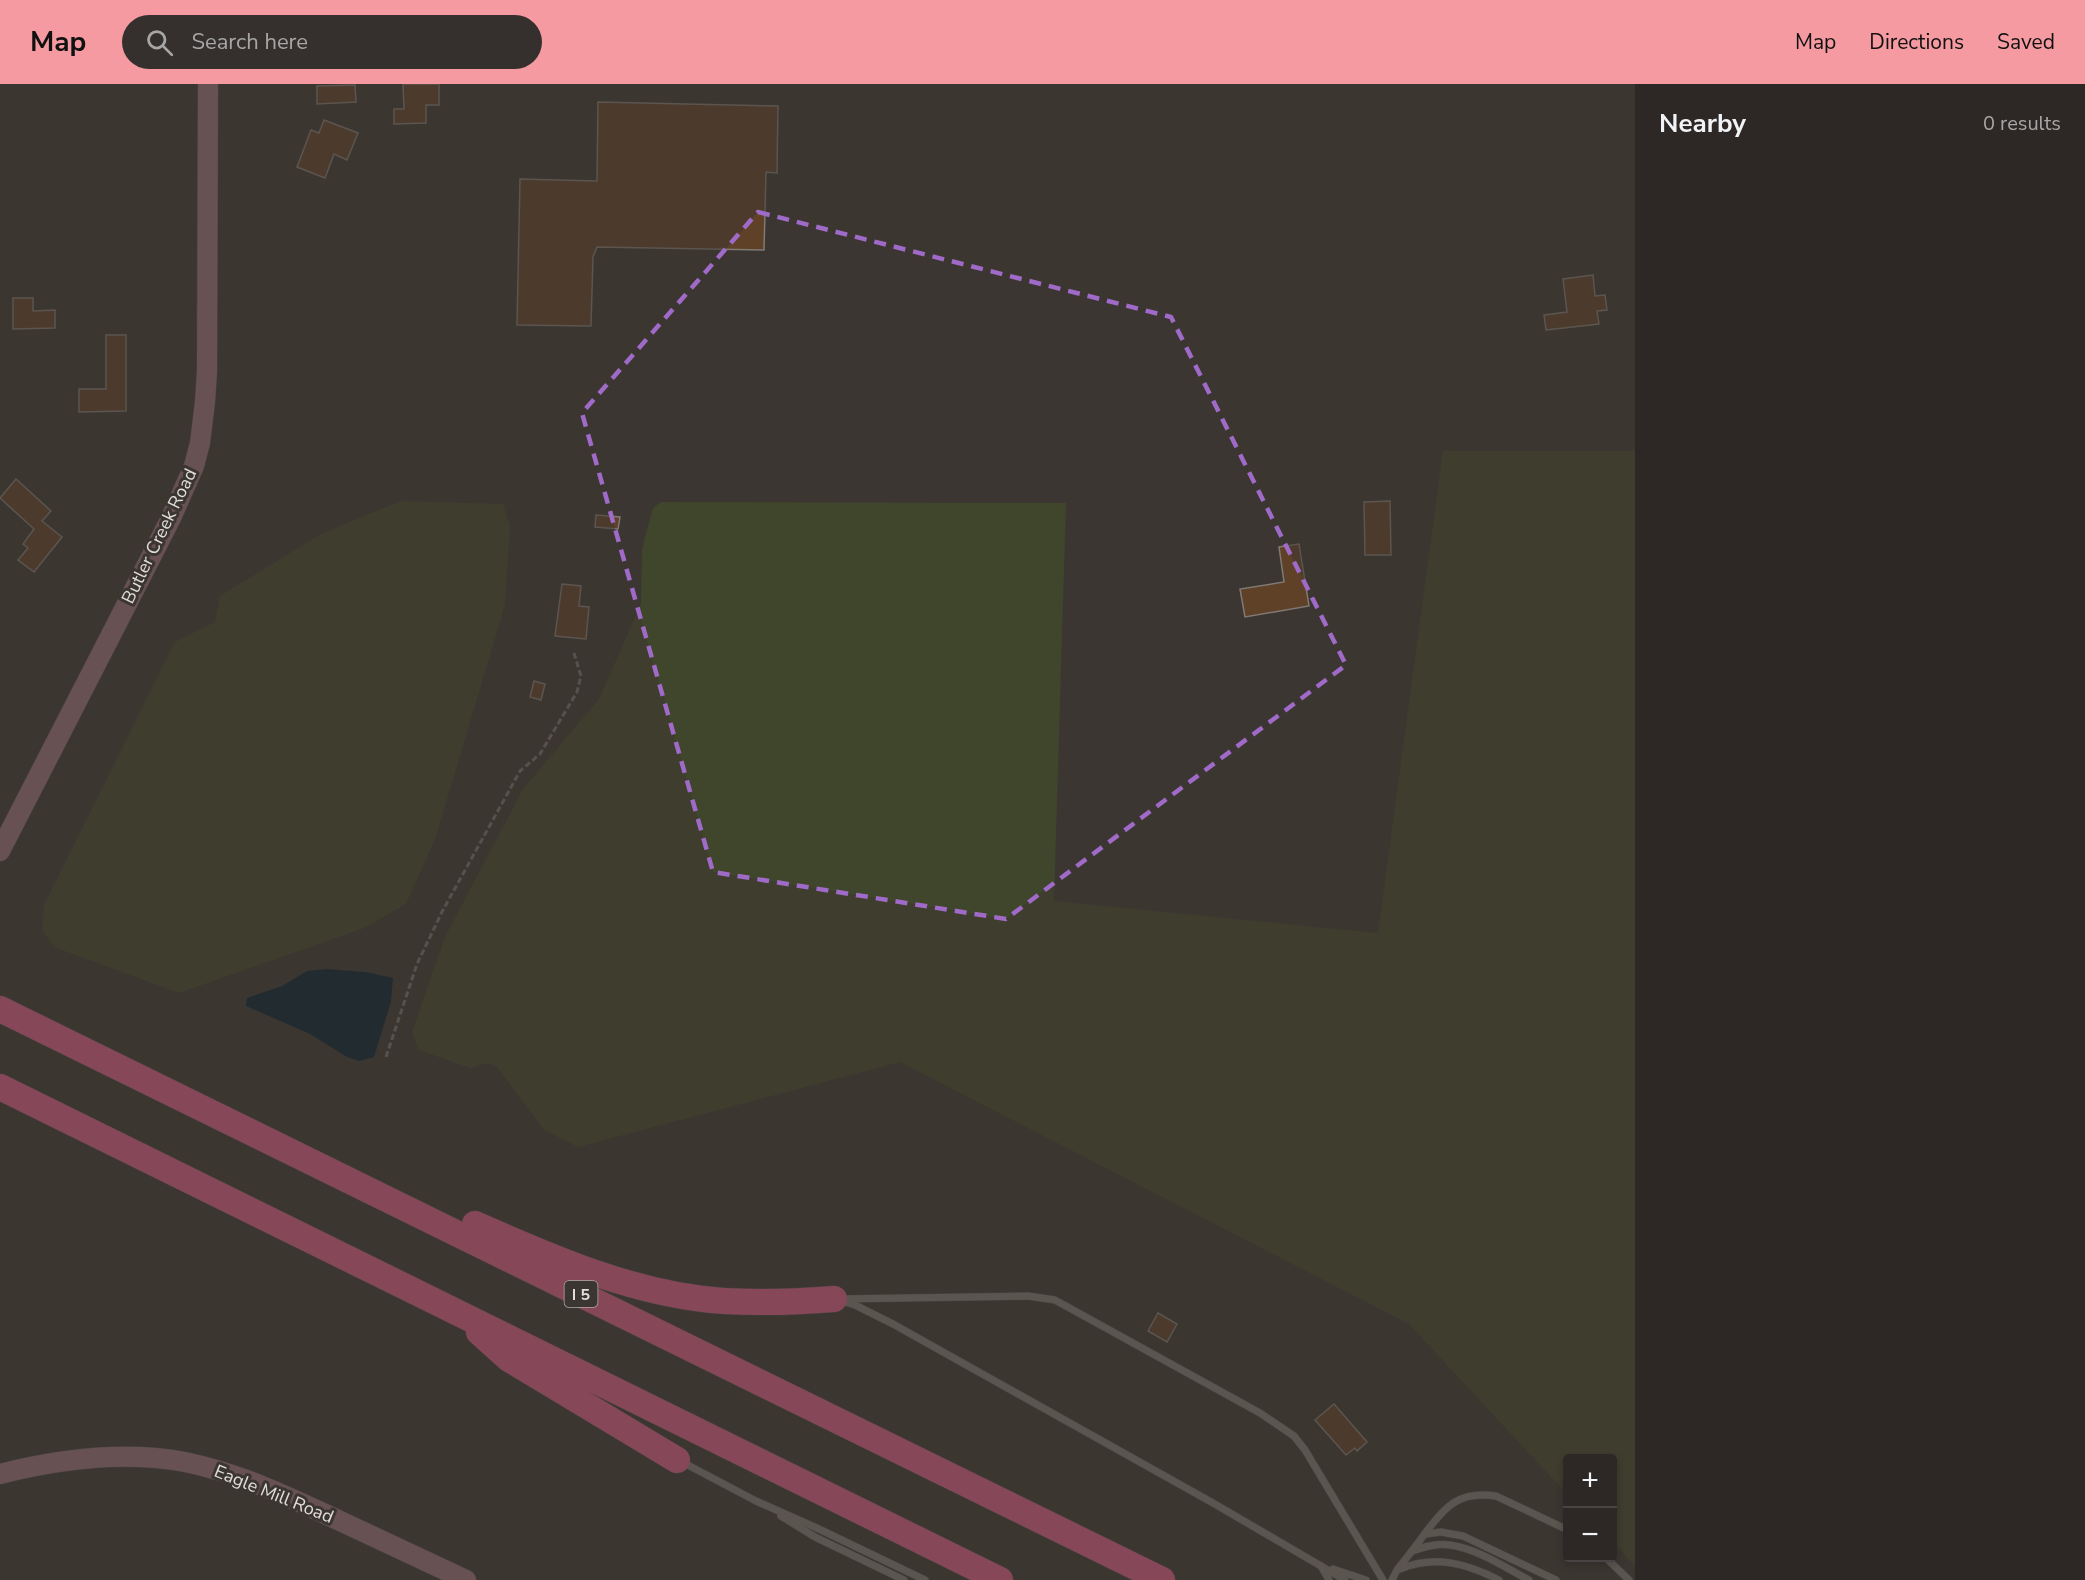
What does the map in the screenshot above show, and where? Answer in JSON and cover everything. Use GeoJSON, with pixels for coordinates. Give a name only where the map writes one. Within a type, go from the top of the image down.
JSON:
{"type":"FeatureCollection","features":[{"type":"Feature","properties":{"kind":"highway","name":"I 5"},"geometry":{"type":"LineString","coordinates":[[0,1009],[1162,1580]]}},
{"type":"Feature","properties":{"kind":"highway"},"geometry":{"type":"LineString","coordinates":[[107,1062],[524,1246],[609,1278],[658,1290],[722,1301],[767,1302],[834,1299]]}},
{"type":"Feature","properties":{"kind":"highway"},"geometry":{"type":"LineString","coordinates":[[0,1087],[1000,1580]]}},
{"type":"Feature","properties":{"kind":"highway"},"geometry":{"type":"LineString","coordinates":[[457,1312],[509,1359],[677,1460]]}},
{"type":"Feature","properties":{"kind":"street","name":"Butler Creek Road"},"geometry":{"type":"LineString","coordinates":[[0,851],[187,486],[198,452],[207,371],[208,84]]}},
{"type":"Feature","properties":{"kind":"street","name":"Eagle Mill Road"},"geometry":{"type":"LineString","coordinates":[[0,1474],[29,1466],[100,1458],[155,1459],[202,1466],[266,1487],[465,1580]]}},
{"type":"Feature","properties":{"kind":"lane"},"geometry":{"type":"LineString","coordinates":[[834,1299],[1028,1296],[1055,1300],[1260,1413],[1294,1436],[1305,1450],[1383,1580]]}},
{"type":"Feature","properties":{"kind":"lane"},"geometry":{"type":"LineString","coordinates":[[834,1299],[855,1305],[893,1324],[1345,1580]]}},
{"type":"Feature","properties":{"kind":"lane"},"geometry":{"type":"LineString","coordinates":[[677,1460],[756,1501],[925,1580]]}},
{"type":"Feature","properties":{"kind":"lane"},"geometry":{"type":"LineString","coordinates":[[1392,1580],[1397,1570],[1446,1507],[1465,1497],[1483,1494],[1508,1500],[1563,1528]]}},
{"type":"Feature","properties":{"kind":"lane"},"geometry":{"type":"LineString","coordinates":[[756,1501],[815,1537],[904,1580]]}},
{"type":"Feature","properties":{"kind":"lane"},"geometry":{"type":"LineString","coordinates":[[1426,1533],[1441,1532],[1463,1536],[1556,1580]]}},
{"type":"Feature","properties":{"kind":"lane"},"geometry":{"type":"LineString","coordinates":[[1412,1551],[1429,1545],[1449,1545],[1477,1553],[1529,1580]]}},
{"type":"Feature","properties":{"kind":"lane"},"geometry":{"type":"LineString","coordinates":[[1397,1570],[1417,1562],[1440,1561],[1467,1566],[1499,1580]]}},
{"type":"Feature","properties":{"kind":"lane"},"geometry":{"type":"LineString","coordinates":[[1611,1562],[1629,1580]]}},
{"type":"Feature","properties":{"kind":"lane"},"geometry":{"type":"LineString","coordinates":[[1319,1564],[1331,1580]]}},
{"type":"Feature","properties":{"kind":"lane"},"geometry":{"type":"LineString","coordinates":[[1319,1564],[1366,1580]]}},
{"type":"Feature","properties":{"kind":"path"},"geometry":{"type":"LineString","coordinates":[[386,1057],[417,964],[443,910],[520,771],[540,754],[577,692],[581,676],[574,653]]}},
{"type":"Feature","properties":{"kind":"highlighted area"},"geometry":{"type":"Polygon","coordinates":[[[758,212],[1171,317],[1346,665],[1006,919],[713,872],[582,413],[758,212]]]}},
{"type":"Feature","properties":{"kind":"green space"},"geometry":{"type":"Polygon","coordinates":[[[1443,451],[1635,451],[1635,1566],[1617,1546],[1617,1454],[1563,1454],[1563,1490],[1409,1324],[900,1062],[578,1147],[544,1130],[497,1067],[487,1063],[470,1068],[419,1050],[412,1032],[445,937],[523,789],[599,699],[641,604],[642,549],[653,508],[661,502],[1066,503],[1054,901],[1378,933],[1443,451]]]}},
{"type":"Feature","properties":{"kind":"green space"},"geometry":{"type":"Polygon","coordinates":[[[401,501],[503,504],[510,526],[505,605],[435,839],[406,904],[364,928],[179,993],[54,947],[42,930],[44,905],[175,642],[215,622],[220,596],[321,534],[401,501]]]}},
{"type":"Feature","properties":{"kind":"water"},"geometry":{"type":"Polygon","coordinates":[[[327,969],[366,972],[393,978],[391,1002],[374,1057],[359,1061],[347,1057],[310,1034],[246,1006],[247,998],[282,986],[307,971],[327,969]]]}},
{"type":"Feature","properties":{"kind":"building"},"geometry":{"type":"Polygon","coordinates":[[[403,84],[439,84],[439,105],[426,105],[426,123],[394,124],[394,109],[404,109],[403,84]]]}},
{"type":"Feature","properties":{"kind":"building"},"geometry":{"type":"Polygon","coordinates":[[[355,85],[356,102],[317,104],[317,86],[355,85]]]}},
{"type":"Feature","properties":{"kind":"building"},"geometry":{"type":"Polygon","coordinates":[[[598,102],[778,106],[777,173],[766,172],[764,250],[597,247],[593,257],[591,326],[517,325],[520,179],[597,181],[598,102]]]}},
{"type":"Feature","properties":{"kind":"building"},"geometry":{"type":"Polygon","coordinates":[[[324,120],[358,133],[347,160],[334,154],[325,178],[297,167],[311,130],[319,133],[324,120]]]}},
{"type":"Feature","properties":{"kind":"building"},"geometry":{"type":"Polygon","coordinates":[[[1593,275],[1595,296],[1605,295],[1607,310],[1597,311],[1599,324],[1546,330],[1544,315],[1567,312],[1563,279],[1593,275]]]}},
{"type":"Feature","properties":{"kind":"building"},"geometry":{"type":"Polygon","coordinates":[[[13,298],[33,298],[33,311],[55,310],[55,328],[13,329],[13,298]]]}},
{"type":"Feature","properties":{"kind":"building"},"geometry":{"type":"Polygon","coordinates":[[[106,335],[126,335],[126,411],[79,412],[79,389],[106,389],[106,335]]]}},
{"type":"Feature","properties":{"kind":"building"},"geometry":{"type":"Polygon","coordinates":[[[16,479],[51,511],[42,521],[62,537],[34,572],[18,560],[28,548],[23,544],[34,529],[0,498],[16,479]]]}},
{"type":"Feature","properties":{"kind":"building"},"geometry":{"type":"Polygon","coordinates":[[[1390,501],[1391,555],[1365,555],[1364,502],[1390,501]]]}},
{"type":"Feature","properties":{"kind":"building"},"geometry":{"type":"Polygon","coordinates":[[[596,515],[620,517],[618,529],[595,527],[596,515]]]}},
{"type":"Feature","properties":{"kind":"building"},"geometry":{"type":"Polygon","coordinates":[[[1299,544],[1309,606],[1245,617],[1240,589],[1284,582],[1279,547],[1299,544]]]}},
{"type":"Feature","properties":{"kind":"building"},"geometry":{"type":"Polygon","coordinates":[[[562,584],[581,586],[579,606],[589,607],[586,639],[555,636],[562,584]]]}},
{"type":"Feature","properties":{"kind":"building"},"geometry":{"type":"Polygon","coordinates":[[[534,681],[545,684],[541,700],[530,697],[534,681]]]}},
{"type":"Feature","properties":{"kind":"building"},"geometry":{"type":"Polygon","coordinates":[[[1158,1313],[1177,1324],[1167,1342],[1148,1331],[1158,1313]]]}},
{"type":"Feature","properties":{"kind":"building"},"geometry":{"type":"Polygon","coordinates":[[[1334,1404],[1367,1442],[1357,1451],[1355,1448],[1346,1455],[1315,1420],[1334,1404]]]}}]}
